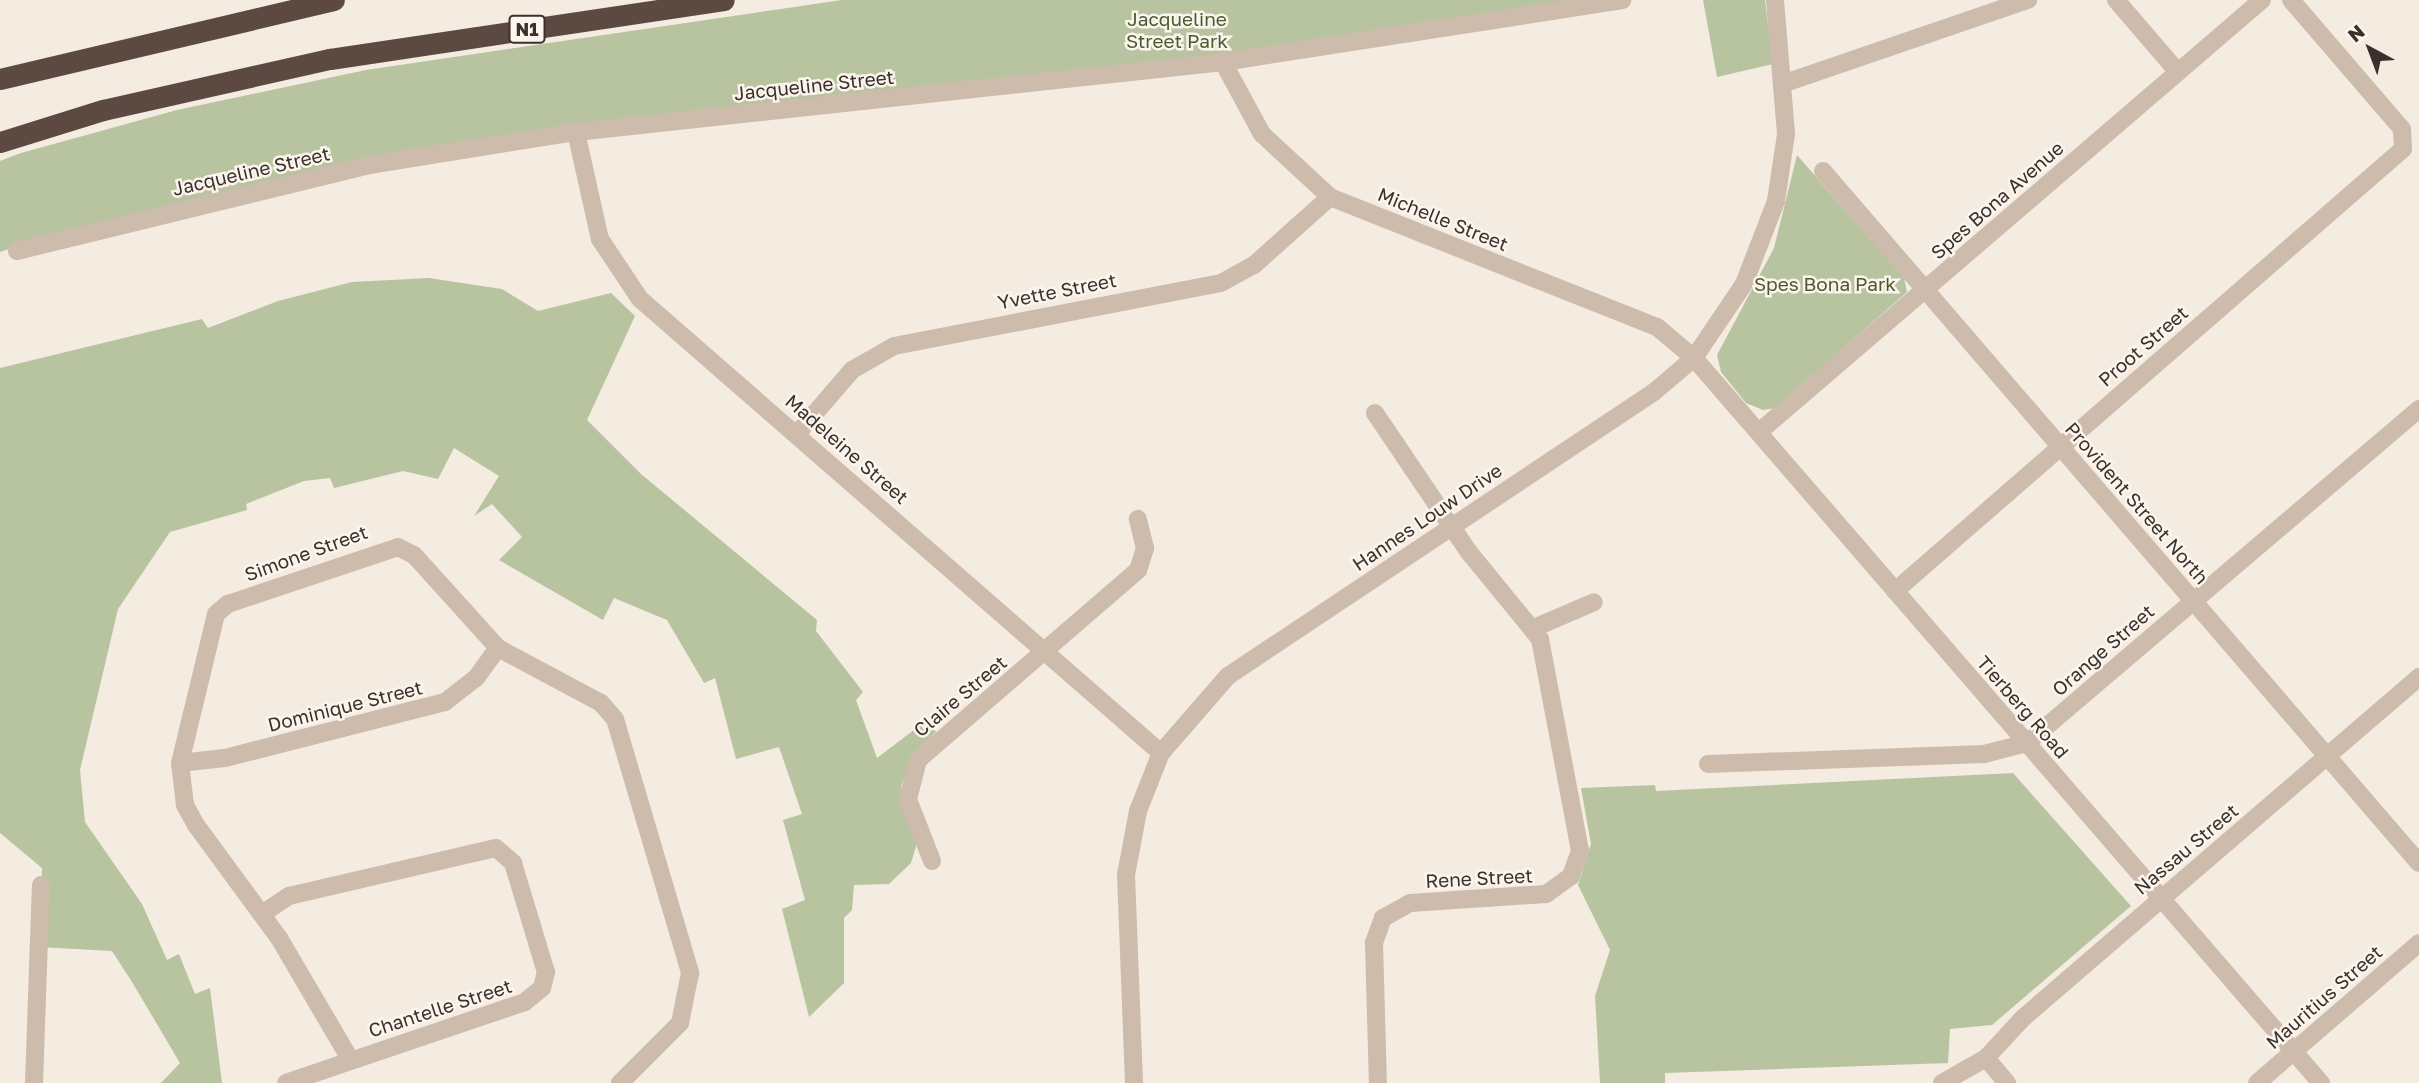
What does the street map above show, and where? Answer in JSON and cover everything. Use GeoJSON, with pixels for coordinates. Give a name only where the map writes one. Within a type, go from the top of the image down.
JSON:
{"type":"FeatureCollection","features":[{"type":"Feature","properties":{"kind":"highway"},"geometry":{"type":"LineString","coordinates":[[0,79],[334,0]]}},
{"type":"Feature","properties":{"kind":"highway","name":"N1"},"geometry":{"type":"LineString","coordinates":[[0,142],[103,110],[330,59],[724,0]]}},
{"type":"Feature","properties":{"kind":"street","name":"Jacqueline Street"},"geometry":{"type":"LineString","coordinates":[[17,251],[369,165],[576,132],[1223,62],[1622,0]]}},
{"type":"Feature","properties":{"kind":"street","name":"Hannes Louw Drive"},"geometry":{"type":"LineString","coordinates":[[1135,1083],[1126,875],[1138,811],[1161,753],[1228,676],[1450,525],[1654,392],[1694,358],[1744,284],[1772,218],[1786,151],[1785,83],[1775,0]]}},
{"type":"Feature","properties":{"kind":"street"},"geometry":{"type":"LineString","coordinates":[[1785,83],[2028,0]]}},
{"type":"Feature","properties":{"kind":"street"},"geometry":{"type":"LineString","coordinates":[[2116,0],[2178,72]]}},
{"type":"Feature","properties":{"kind":"street","name":"Spes Bona Avenue"},"geometry":{"type":"LineString","coordinates":[[1759,432],[2262,0]]}},
{"type":"Feature","properties":{"kind":"street","name":"Proot Street"},"geometry":{"type":"LineString","coordinates":[[1895,591],[2059,446],[2399,154],[2406,143],[2402,129],[2291,0]]}},
{"type":"Feature","properties":{"kind":"street","name":"Michelle Street"},"geometry":{"type":"LineString","coordinates":[[1223,62],[1262,134],[1330,197],[1657,327],[1694,358]]}},
{"type":"Feature","properties":{"kind":"street","name":"Madeleine Street"},"geometry":{"type":"LineString","coordinates":[[576,132],[595,223],[617,271],[640,299],[1049,652],[1161,753]]}},
{"type":"Feature","properties":{"kind":"street","name":"Provident Street North"},"geometry":{"type":"LineString","coordinates":[[1823,172],[2419,863]]}},
{"type":"Feature","properties":{"kind":"street","name":"Yvette Street"},"geometry":{"type":"LineString","coordinates":[[797,434],[852,370],[894,346],[1222,283],[1254,265],[1330,197]]}},
{"type":"Feature","properties":{"kind":"street","name":"Tierberg Road"},"geometry":{"type":"LineString","coordinates":[[1694,358],[2321,1083]]}},
{"type":"Feature","properties":{"kind":"street","name":"Orange Street"},"geometry":{"type":"LineString","coordinates":[[1708,764],[1984,754],[2027,743],[2419,409]]}},
{"type":"Feature","properties":{"kind":"street","name":"Rene Street"},"geometry":{"type":"LineString","coordinates":[[1375,412],[1450,525],[1534,628],[1579,827],[1576,869],[1559,888],[1538,896],[1410,903],[1383,918],[1374,943],[1378,1083]]}},
{"type":"Feature","properties":{"kind":"street","name":"Claire Street"},"geometry":{"type":"LineString","coordinates":[[932,861],[908,799],[918,760],[1049,652],[1138,570],[1145,548],[1139,519]]}},
{"type":"Feature","properties":{"kind":"street","name":"Simone Street"},"geometry":{"type":"LineString","coordinates":[[350,1059],[262,914],[190,815],[180,763],[216,614],[387,546],[414,555],[498,648],[601,703],[615,719],[690,973],[680,1023],[620,1083]]}},
{"type":"Feature","properties":{"kind":"street"},"geometry":{"type":"LineString","coordinates":[[1534,628],[1594,602]]}},
{"type":"Feature","properties":{"kind":"street","name":"Dominique Street"},"geometry":{"type":"LineString","coordinates":[[180,763],[225,758],[445,702],[476,678],[498,648]]}},
{"type":"Feature","properties":{"kind":"street","name":"Nassau Street"},"geometry":{"type":"LineString","coordinates":[[1942,1083],[1986,1058],[2160,898],[2419,677]]}},
{"type":"Feature","properties":{"kind":"street","name":"Chantelle Street"},"geometry":{"type":"LineString","coordinates":[[262,914],[289,896],[485,847],[501,850],[513,863],[547,972],[537,994],[286,1083]]}},
{"type":"Feature","properties":{"kind":"street"},"geometry":{"type":"LineString","coordinates":[[34,1083],[41,885]]}},
{"type":"Feature","properties":{"kind":"street","name":"Mauritius Street"},"geometry":{"type":"LineString","coordinates":[[2257,1083],[2419,943]]}},
{"type":"Feature","properties":{"kind":"street"},"geometry":{"type":"LineString","coordinates":[[1986,1058],[2007,1083]]}},
{"type":"Feature","properties":{"kind":"green space","name":"Jacqueline Street Park"},"geometry":{"type":"Polygon","coordinates":[[[842,0],[1579,0],[1215,55],[590,122],[48,236],[0,252],[0,161],[21,153],[177,110],[366,70],[842,0]]]}},
{"type":"Feature","properties":{"kind":"green space"},"geometry":{"type":"Polygon","coordinates":[[[1703,0],[1765,0],[1773,64],[1717,77],[1703,0]]]}},
{"type":"Feature","properties":{"kind":"green space","name":"Spes Bona Park"},"geometry":{"type":"Polygon","coordinates":[[[1797,155],[1904,278],[1907,292],[1775,408],[1763,410],[1746,403],[1721,372],[1717,355],[1774,248],[1797,155]]]}},
{"type":"Feature","properties":{"kind":"green space"},"geometry":{"type":"Polygon","coordinates":[[[429,278],[502,289],[538,311],[611,293],[635,316],[587,420],[641,474],[817,620],[816,631],[863,692],[856,700],[877,758],[927,720],[936,732],[912,755],[901,787],[917,843],[911,863],[889,884],[854,885],[852,910],[844,918],[844,983],[809,1017],[782,909],[805,900],[783,820],[802,814],[779,747],[736,759],[715,678],[704,683],[667,620],[614,598],[603,620],[499,560],[522,537],[492,504],[474,516],[499,476],[454,448],[438,479],[403,471],[334,488],[330,478],[304,481],[246,504],[247,510],[170,532],[118,609],[80,770],[85,822],[142,904],[167,960],[179,954],[195,994],[210,988],[222,1083],[161,1083],[180,1063],[132,982],[112,951],[39,947],[42,868],[0,833],[0,368],[202,319],[208,328],[278,301],[352,282],[429,278]]]}},
{"type":"Feature","properties":{"kind":"green space"},"geometry":{"type":"Polygon","coordinates":[[[2013,773],[2131,906],[1992,1025],[1950,1029],[1948,1063],[1665,1073],[1665,1083],[1600,1083],[1595,996],[1610,950],[1578,885],[1591,844],[1581,788],[1655,785],[1656,791],[2013,773]]]}}]}
